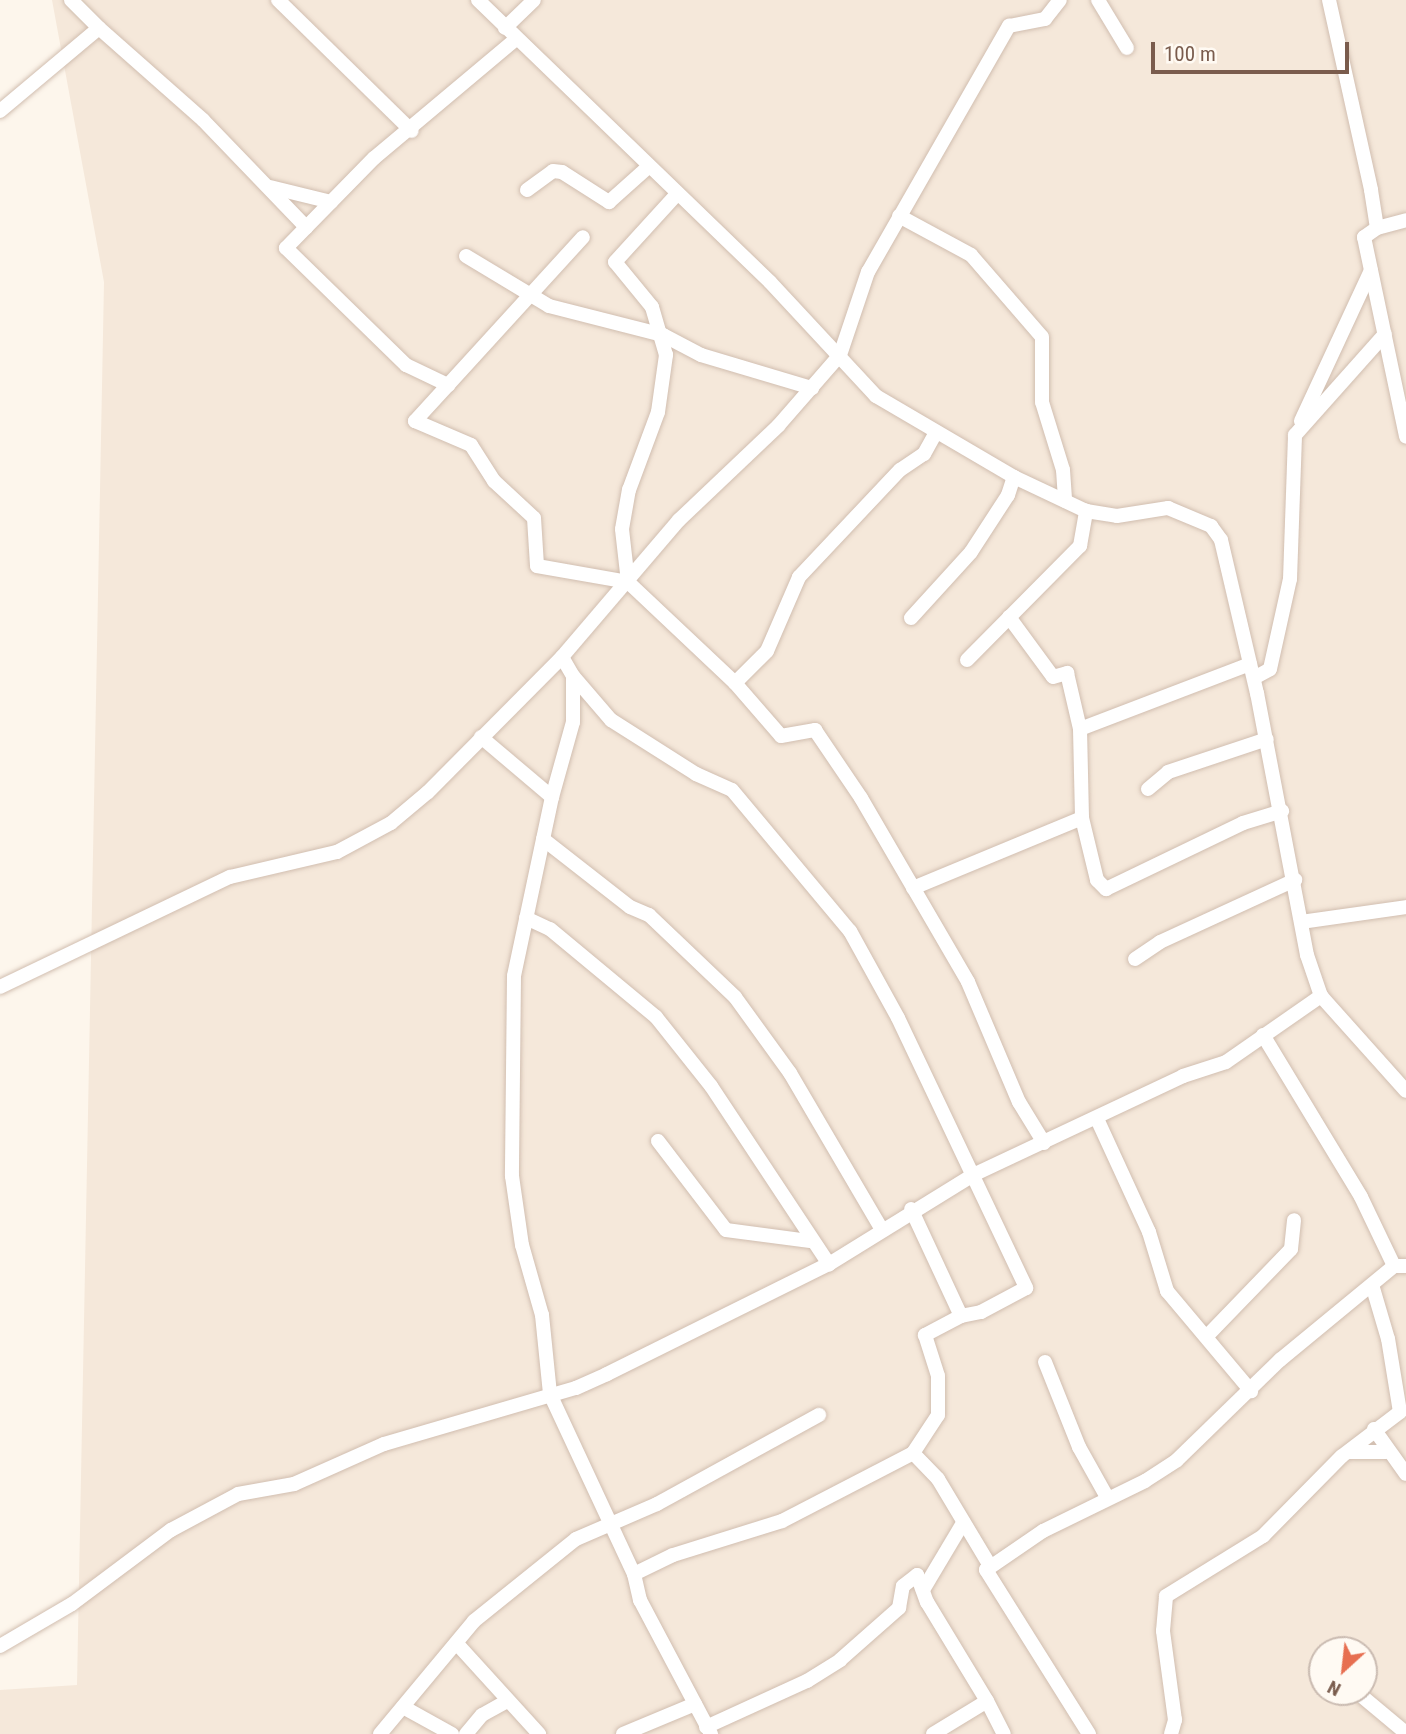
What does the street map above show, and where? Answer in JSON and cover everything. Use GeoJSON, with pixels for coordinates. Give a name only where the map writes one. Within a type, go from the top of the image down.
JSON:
{"type":"FeatureCollection","features":[{"type":"Feature","properties":{"kind":"street"},"geometry":{"type":"LineString","coordinates":[[71,0],[270,187],[306,227]]}},
{"type":"Feature","properties":{"kind":"street"},"geometry":{"type":"LineString","coordinates":[[278,0],[412,131]]}},
{"type":"Feature","properties":{"kind":"street"},"geometry":{"type":"LineString","coordinates":[[478,0],[647,168],[678,193],[840,355],[870,393],[1014,477],[1086,511],[1117,516],[1168,508],[1211,526],[1221,540],[1252,671],[1282,811],[1301,922],[1321,996],[1406,1091]]}},
{"type":"Feature","properties":{"kind":"street"},"geometry":{"type":"LineString","coordinates":[[505,28],[534,0]]}},
{"type":"Feature","properties":{"kind":"street"},"geometry":{"type":"LineString","coordinates":[[0,987],[230,877],[337,852],[391,823],[562,657],[679,520],[811,388],[840,355],[868,272],[1009,26],[1045,19],[1059,0]]}},
{"type":"Feature","properties":{"kind":"street"},"geometry":{"type":"LineString","coordinates":[[1098,0],[1128,48]]}},
{"type":"Feature","properties":{"kind":"street"},"geometry":{"type":"LineString","coordinates":[[1329,0],[1377,228]]}},
{"type":"Feature","properties":{"kind":"street"},"geometry":{"type":"LineString","coordinates":[[0,111],[99,28]]}},
{"type":"Feature","properties":{"kind":"street"},"geometry":{"type":"LineString","coordinates":[[448,385],[406,365],[286,248],[374,158],[412,131],[516,39]]}},
{"type":"Feature","properties":{"kind":"street"},"geometry":{"type":"LineString","coordinates":[[527,190],[553,171],[562,172],[610,202],[647,168]]}},
{"type":"Feature","properties":{"kind":"street"},"geometry":{"type":"LineString","coordinates":[[270,187],[331,202]]}},
{"type":"Feature","properties":{"kind":"street"},"geometry":{"type":"LineString","coordinates":[[628,582],[622,528],[629,490],[658,412],[666,355],[663,335],[652,307],[615,262],[678,193]]}},
{"type":"Feature","properties":{"kind":"street"},"geometry":{"type":"LineString","coordinates":[[899,216],[971,255],[1042,337],[1042,402],[1063,470],[1065,501]]}},
{"type":"Feature","properties":{"kind":"street"},"geometry":{"type":"LineString","coordinates":[[1406,220],[1377,228],[1364,237],[1406,437]]}},
{"type":"Feature","properties":{"kind":"street"},"geometry":{"type":"LineString","coordinates":[[583,237],[415,421],[471,445],[494,481],[534,518],[537,566],[628,582],[735,683],[781,736],[814,730],[914,888],[968,982],[1018,1102],[1044,1143]]}},
{"type":"Feature","properties":{"kind":"street"},"geometry":{"type":"LineString","coordinates":[[466,256],[549,306],[663,335],[701,355],[811,388]]}},
{"type":"Feature","properties":{"kind":"street"},"geometry":{"type":"LineString","coordinates":[[1080,729],[1252,671],[1270,669],[1290,579],[1295,435],[1371,270]]}},
{"type":"Feature","properties":{"kind":"street"},"geometry":{"type":"LineString","coordinates":[[1295,435],[1385,334]]}},
{"type":"Feature","properties":{"kind":"street"},"geometry":{"type":"LineString","coordinates":[[1391,357],[1406,355]]}},
{"type":"Feature","properties":{"kind":"street"},"geometry":{"type":"LineString","coordinates":[[735,683],[767,651],[799,577],[900,470],[924,453],[936,432]]}},
{"type":"Feature","properties":{"kind":"street"},"geometry":{"type":"LineString","coordinates":[[911,618],[971,552],[1008,495],[1014,477]]}},
{"type":"Feature","properties":{"kind":"street"},"geometry":{"type":"LineString","coordinates":[[967,660],[1080,546],[1086,511]]}},
{"type":"Feature","properties":{"kind":"street"},"geometry":{"type":"LineString","coordinates":[[1009,617],[1053,677],[1068,673],[1080,729],[1082,818],[1097,880],[1106,890],[1243,823],[1282,811]]}},
{"type":"Feature","properties":{"kind":"street"},"geometry":{"type":"LineString","coordinates":[[562,657],[573,676],[618,725],[696,774],[732,790],[850,930],[973,1175],[1026,1288],[981,1312],[961,1316],[925,1335],[938,1376],[938,1415],[913,1454],[782,1521],[684,1551],[634,1574]]}},
{"type":"Feature","properties":{"kind":"street"},"geometry":{"type":"LineString","coordinates":[[573,676],[573,722],[552,797],[513,988],[512,1176],[522,1245],[542,1315],[550,1394],[607,1524],[634,1574],[640,1600],[709,1730],[807,1681],[899,1608],[925,1596],[963,1523]]}},
{"type":"Feature","properties":{"kind":"street"},"geometry":{"type":"LineString","coordinates":[[481,737],[552,797]]}},
{"type":"Feature","properties":{"kind":"street"},"geometry":{"type":"LineString","coordinates":[[1148,789],[1168,772],[1267,739]]}},
{"type":"Feature","properties":{"kind":"street"},"geometry":{"type":"LineString","coordinates":[[914,888],[1082,818]]}},
{"type":"Feature","properties":{"kind":"street"},"geometry":{"type":"LineString","coordinates":[[543,839],[629,907],[649,915],[735,997],[803,1092],[881,1228]]}},
{"type":"Feature","properties":{"kind":"street"},"geometry":{"type":"LineString","coordinates":[[1135,959],[1160,942],[1295,880]]}},
{"type":"Feature","properties":{"kind":"street"},"geometry":{"type":"LineString","coordinates":[[1301,922],[1406,907]]}},
{"type":"Feature","properties":{"kind":"street"},"geometry":{"type":"LineString","coordinates":[[526,918],[550,929],[656,1017],[755,1149],[810,1241],[829,1264]]}},
{"type":"Feature","properties":{"kind":"street"},"geometry":{"type":"LineString","coordinates":[[0,1646],[72,1604],[171,1530],[238,1494],[293,1484],[384,1444],[607,1374],[829,1264],[911,1209],[973,1175],[1098,1121],[1182,1076],[1226,1062],[1321,996]]}},
{"type":"Feature","properties":{"kind":"street"},"geometry":{"type":"LineString","coordinates":[[1089,1734],[986,1570],[1107,1497],[1177,1460],[1280,1360],[1400,1266],[1263,1035]]}},
{"type":"Feature","properties":{"kind":"street"},"geometry":{"type":"LineString","coordinates":[[1098,1121],[1149,1232],[1161,1281],[1209,1334],[1227,1367],[1251,1391]]}},
{"type":"Feature","properties":{"kind":"street"},"geometry":{"type":"LineString","coordinates":[[658,1141],[726,1230],[810,1241]]}},
{"type":"Feature","properties":{"kind":"street"},"geometry":{"type":"LineString","coordinates":[[911,1209],[961,1316]]}},
{"type":"Feature","properties":{"kind":"street"},"geometry":{"type":"LineString","coordinates":[[1209,1334],[1291,1249],[1294,1220]]}},
{"type":"Feature","properties":{"kind":"street"},"geometry":{"type":"LineString","coordinates":[[1171,1734],[1175,1720],[1163,1631],[1166,1596],[1263,1536],[1374,1429],[1403,1410],[1388,1339],[1373,1288]]}},
{"type":"Feature","properties":{"kind":"street"},"geometry":{"type":"LineString","coordinates":[[1045,1362],[1079,1447],[1107,1497]]}},
{"type":"Feature","properties":{"kind":"street"},"geometry":{"type":"LineString","coordinates":[[380,1734],[459,1646],[474,1621],[576,1539],[657,1504],[819,1415]]}},
{"type":"Feature","properties":{"kind":"street"},"geometry":{"type":"LineString","coordinates":[[1374,1429],[1386,1452],[1406,1474]]}},
{"type":"Feature","properties":{"kind":"street"},"geometry":{"type":"LineString","coordinates":[[1349,1452],[1386,1452]]}},
{"type":"Feature","properties":{"kind":"street"},"geometry":{"type":"LineString","coordinates":[[913,1454],[938,1479],[990,1566]]}},
{"type":"Feature","properties":{"kind":"street"},"geometry":{"type":"LineString","coordinates":[[899,1608],[903,1586],[917,1575],[925,1596],[988,1701],[1004,1734]]}},
{"type":"Feature","properties":{"kind":"street"},"geometry":{"type":"LineString","coordinates":[[459,1646],[505,1702],[539,1734]]}},
{"type":"Feature","properties":{"kind":"street"},"geometry":{"type":"LineString","coordinates":[[933,1734],[988,1701]]}},
{"type":"Feature","properties":{"kind":"street"},"geometry":{"type":"LineString","coordinates":[[466,1734],[482,1715],[505,1702]]}},
{"type":"Feature","properties":{"kind":"street"},"geometry":{"type":"LineString","coordinates":[[623,1734],[695,1704]]}},
{"type":"Feature","properties":{"kind":"street"},"geometry":{"type":"LineString","coordinates":[[1374,1706],[1406,1733]]}},
{"type":"Feature","properties":{"kind":"street"},"geometry":{"type":"LineString","coordinates":[[403,1707],[452,1734]]}},
{"type":"Feature","properties":{"kind":"shaded area"},"geometry":{"type":"Polygon","coordinates":[[[52,0],[1406,0],[1406,1734],[0,1734],[0,1690],[77,1685],[104,282],[52,0]]]}}]}
